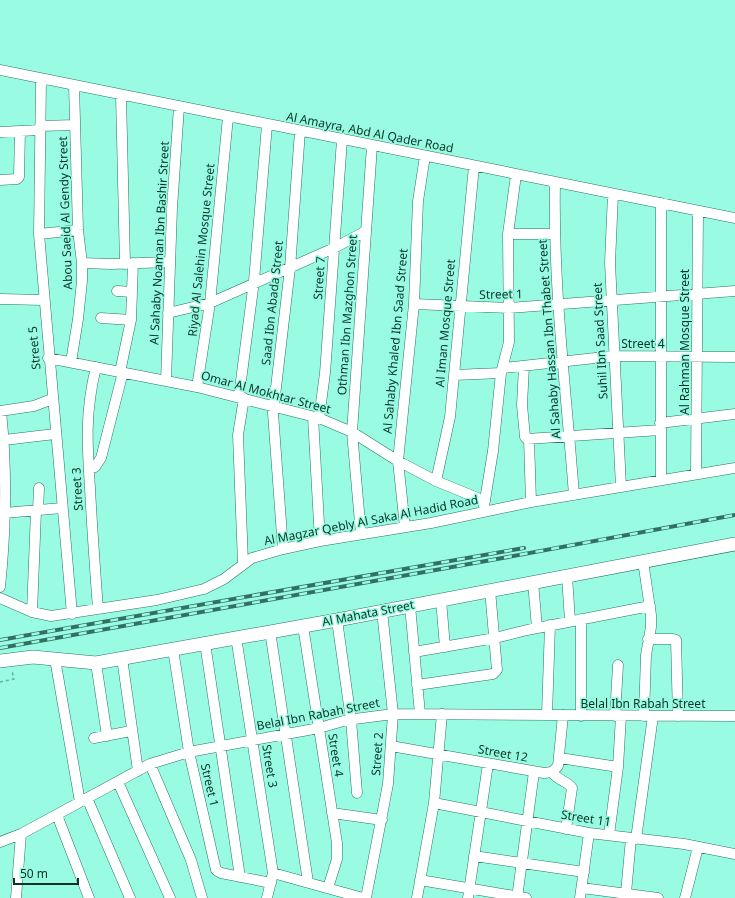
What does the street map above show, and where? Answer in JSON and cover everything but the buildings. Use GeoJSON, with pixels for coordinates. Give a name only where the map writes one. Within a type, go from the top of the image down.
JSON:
{"type":"FeatureCollection","features":[{"type":"Feature","properties":{"kind":"street","name":"Al Amayra, Abd Al Qader Road"},"geometry":{"type":"LineString","coordinates":[[0,70],[267,125],[735,218]]}},
{"type":"Feature","properties":{"kind":"street","name":"Street 5"},"geometry":{"type":"LineString","coordinates":[[41,78],[39,234],[48,358],[72,614]]}},
{"type":"Feature","properties":{"kind":"street","name":"Abou Saeid Al Gendy Street"},"geometry":{"type":"LineString","coordinates":[[71,362],[80,300],[82,262],[78,230],[74,85]]}},
{"type":"Feature","properties":{"kind":"street"},"geometry":{"type":"LineString","coordinates":[[89,469],[95,467],[101,458],[122,372],[131,320],[132,292],[129,264],[121,95]]}},
{"type":"Feature","properties":{"kind":"street","name":"Al Sahaby Noaman Ibn Bashir Street"},"geometry":{"type":"LineString","coordinates":[[166,380],[170,262],[179,107]]}},
{"type":"Feature","properties":{"kind":"street","name":"Riyad Al Salehin Mosque Street"},"geometry":{"type":"LineString","coordinates":[[197,386],[210,303],[228,117]]}},
{"type":"Feature","properties":{"kind":"street"},"geometry":{"type":"LineString","coordinates":[[0,132],[75,125]]}},
{"type":"Feature","properties":{"kind":"street"},"geometry":{"type":"LineString","coordinates":[[243,563],[238,450],[239,422],[254,284],[267,125]]}},
{"type":"Feature","properties":{"kind":"street"},"geometry":{"type":"LineString","coordinates":[[0,180],[19,177],[20,131]]}},
{"type":"Feature","properties":{"kind":"street","name":"Saad Ibn Abada Street"},"geometry":{"type":"LineString","coordinates":[[283,549],[273,420],[290,268],[300,131]]}},
{"type":"Feature","properties":{"kind":"street","name":"Street 7"},"geometry":{"type":"LineString","coordinates":[[320,541],[316,417],[325,373],[342,140]]}},
{"type":"Feature","properties":{"kind":"street","name":"Othman Ibn Mazghon Street"},"geometry":{"type":"LineString","coordinates":[[361,534],[352,432],[372,146]]}},
{"type":"Feature","properties":{"kind":"street","name":"Al Sahaby Khaled Ibn Saad Street"},"geometry":{"type":"LineString","coordinates":[[405,527],[398,461],[414,304],[418,201],[425,156]]}},
{"type":"Feature","properties":{"kind":"street","name":"Al Iman Mosque Street"},"geometry":{"type":"LineString","coordinates":[[436,481],[450,417],[474,166]]}},
{"type":"Feature","properties":{"kind":"street"},"geometry":{"type":"LineString","coordinates":[[483,512],[502,370],[509,342],[508,234],[516,175]]}},
{"type":"Feature","properties":{"kind":"street","name":"Al Sahaby Hassan Ibn Thabet Street"},"geometry":{"type":"LineString","coordinates":[[555,182],[554,234],[557,304],[570,436],[574,495]]}},
{"type":"Feature","properties":{"kind":"street","name":"Suhil Ibn Saad Street"},"geometry":{"type":"LineString","coordinates":[[613,194],[610,237],[611,299],[621,487]]}},
{"type":"Feature","properties":{"kind":"street"},"geometry":{"type":"LineString","coordinates":[[661,203],[661,480]]}},
{"type":"Feature","properties":{"kind":"street","name":"Al Rahman Mosque Street"},"geometry":{"type":"LineString","coordinates":[[696,474],[698,211]]}},
{"type":"Feature","properties":{"kind":"street"},"geometry":{"type":"LineString","coordinates":[[39,234],[78,230]]}},
{"type":"Feature","properties":{"kind":"street"},"geometry":{"type":"LineString","coordinates":[[168,313],[210,303],[334,248],[366,231]]}},
{"type":"Feature","properties":{"kind":"street"},"geometry":{"type":"LineString","coordinates":[[508,234],[554,234]]}},
{"type":"Feature","properties":{"kind":"street"},"geometry":{"type":"LineString","coordinates":[[82,262],[129,264],[170,262]]}},
{"type":"Feature","properties":{"kind":"street"},"geometry":{"type":"LineString","coordinates":[[117,291],[132,292]]}},
{"type":"Feature","properties":{"kind":"street","name":"Street 1"},"geometry":{"type":"LineString","coordinates":[[414,304],[509,308],[611,299],[735,291]]}},
{"type":"Feature","properties":{"kind":"street"},"geometry":{"type":"LineString","coordinates":[[0,299],[43,300]]}},
{"type":"Feature","properties":{"kind":"street"},"geometry":{"type":"LineString","coordinates":[[101,318],[131,320]]}},
{"type":"Feature","properties":{"kind":"street","name":"Street 4"},"geometry":{"type":"LineString","coordinates":[[454,375],[614,356],[735,356]]}},
{"type":"Feature","properties":{"kind":"street","name":"Omar Al Mokhtar Street"},"geometry":{"type":"LineString","coordinates":[[48,358],[197,386],[316,417],[352,432],[398,461],[436,481],[485,501]]}},
{"type":"Feature","properties":{"kind":"street"},"geometry":{"type":"LineString","coordinates":[[524,366],[522,404],[525,437],[530,440],[570,436],[618,434],[697,418],[735,414]]}},
{"type":"Feature","properties":{"kind":"street","name":"Street 3"},"geometry":{"type":"LineString","coordinates":[[96,367],[91,387],[87,422],[98,609]]}},
{"type":"Feature","properties":{"kind":"street"},"geometry":{"type":"LineString","coordinates":[[0,586],[4,513],[4,440],[0,411],[34,406],[52,399]]}},
{"type":"Feature","properties":{"kind":"street"},"geometry":{"type":"LineString","coordinates":[[4,440],[55,434]]}},
{"type":"Feature","properties":{"kind":"street"},"geometry":{"type":"LineString","coordinates":[[530,440],[531,502]]}},
{"type":"Feature","properties":{"kind":"street","name":"Al Magzar Qebly Al Saka Al Hadid Road"},"geometry":{"type":"LineString","coordinates":[[0,598],[32,612],[52,616],[157,600],[204,589],[224,579],[243,563],[263,554],[283,549],[531,502],[735,468]]}},
{"type":"Feature","properties":{"kind":"street"},"geometry":{"type":"LineString","coordinates":[[32,612],[39,488]]}},
{"type":"Feature","properties":{"kind":"street"},"geometry":{"type":"LineString","coordinates":[[4,513],[62,508]]}},
{"type":"Feature","properties":{"kind":"street","name":"Al Mahata Street"},"geometry":{"type":"LineString","coordinates":[[0,661],[34,657],[96,663],[337,620],[735,544]]}},
{"type":"Feature","properties":{"kind":"street"},"geometry":{"type":"LineString","coordinates":[[626,893],[649,716],[646,655],[651,627],[650,606],[643,561]]}},
{"type":"Feature","properties":{"kind":"street"},"geometry":{"type":"LineString","coordinates":[[567,576],[570,621]]}},
{"type":"Feature","properties":{"kind":"street"},"geometry":{"type":"LineString","coordinates":[[533,582],[537,628]]}},
{"type":"Feature","properties":{"kind":"street"},"geometry":{"type":"LineString","coordinates":[[417,685],[495,672],[498,668],[490,590]]}},
{"type":"Feature","properties":{"kind":"street"},"geometry":{"type":"LineString","coordinates":[[441,600],[445,647]]}},
{"type":"Feature","properties":{"kind":"street"},"geometry":{"type":"LineString","coordinates":[[410,606],[420,714]]}},
{"type":"Feature","properties":{"kind":"street"},"geometry":{"type":"LineString","coordinates":[[414,652],[495,638],[550,625],[650,606]]}},
{"type":"Feature","properties":{"kind":"street","name":"Street 2"},"geometry":{"type":"LineString","coordinates":[[366,898],[382,820],[391,746],[393,714],[382,611]]}},
{"type":"Feature","properties":{"kind":"street"},"geometry":{"type":"LineString","coordinates":[[580,716],[581,619]]}},
{"type":"Feature","properties":{"kind":"street"},"geometry":{"type":"LineString","coordinates":[[337,620],[351,720],[357,793]]}},
{"type":"Feature","properties":{"kind":"street"},"geometry":{"type":"LineString","coordinates":[[547,715],[550,625]]}},
{"type":"Feature","properties":{"kind":"street","name":"Street 4"},"geometry":{"type":"LineString","coordinates":[[303,626],[337,843],[337,859],[328,888]]}},
{"type":"Feature","properties":{"kind":"street"},"geometry":{"type":"LineString","coordinates":[[270,631],[308,882]]}},
{"type":"Feature","properties":{"kind":"street","name":"Street 3"},"geometry":{"type":"LineString","coordinates":[[236,637],[272,878],[266,898]]}},
{"type":"Feature","properties":{"kind":"street"},"geometry":{"type":"LineString","coordinates":[[648,639],[673,638],[676,640],[678,716]]}},
{"type":"Feature","properties":{"kind":"street"},"geometry":{"type":"LineString","coordinates":[[205,643],[240,877]]}},
{"type":"Feature","properties":{"kind":"street","name":"Street 1"},"geometry":{"type":"LineString","coordinates":[[173,649],[189,752],[216,870],[221,873],[240,877],[272,878],[308,882],[363,898]]}},
{"type":"Feature","properties":{"kind":"street"},"geometry":{"type":"LineString","coordinates":[[122,658],[131,731],[138,771]]}},
{"type":"Feature","properties":{"kind":"street"},"geometry":{"type":"LineString","coordinates":[[55,659],[83,800],[127,897]]}},
{"type":"Feature","properties":{"kind":"street"},"geometry":{"type":"LineString","coordinates":[[96,663],[107,736]]}},
{"type":"Feature","properties":{"kind":"street"},"geometry":{"type":"LineString","coordinates":[[609,835],[618,767],[618,665]]}},
{"type":"Feature","properties":{"kind":"street","name":"Belal Ibn Rabah Street"},"geometry":{"type":"LineString","coordinates":[[0,842],[20,834],[57,815],[150,764],[189,752],[318,728],[351,720],[393,714],[735,716]]}},
{"type":"Feature","properties":{"kind":"street"},"geometry":{"type":"LineString","coordinates":[[417,898],[434,803],[442,714]]}},
{"type":"Feature","properties":{"kind":"street"},"geometry":{"type":"LineString","coordinates":[[563,715],[560,758],[558,766],[552,772],[558,779],[569,784],[572,788],[566,829]]}},
{"type":"Feature","properties":{"kind":"street"},"geometry":{"type":"LineString","coordinates":[[94,738],[131,731]]}},
{"type":"Feature","properties":{"kind":"street","name":"Street 12"},"geometry":{"type":"LineString","coordinates":[[391,746],[534,772],[552,772]]}},
{"type":"Feature","properties":{"kind":"street"},"geometry":{"type":"LineString","coordinates":[[560,758],[618,767]]}},
{"type":"Feature","properties":{"kind":"street"},"geometry":{"type":"LineString","coordinates":[[150,764],[191,860],[202,898]]}},
{"type":"Feature","properties":{"kind":"street"},"geometry":{"type":"LineString","coordinates":[[469,893],[488,764]]}},
{"type":"Feature","properties":{"kind":"street"},"geometry":{"type":"LineString","coordinates":[[420,880],[469,893],[520,898],[521,863],[534,772]]}},
{"type":"Feature","properties":{"kind":"street"},"geometry":{"type":"LineString","coordinates":[[118,782],[170,898]]}},
{"type":"Feature","properties":{"kind":"street","name":"Street 11"},"geometry":{"type":"LineString","coordinates":[[434,803],[589,833],[698,847],[735,854]]}},
{"type":"Feature","properties":{"kind":"street"},"geometry":{"type":"LineString","coordinates":[[332,813],[382,820]]}},
{"type":"Feature","properties":{"kind":"street"},"geometry":{"type":"LineString","coordinates":[[57,815],[89,898]]}},
{"type":"Feature","properties":{"kind":"street"},"geometry":{"type":"LineString","coordinates":[[589,833],[581,893],[609,895],[626,893],[658,898]]}},
{"type":"Feature","properties":{"kind":"street"},"geometry":{"type":"LineString","coordinates":[[16,898],[20,834]]}},
{"type":"Feature","properties":{"kind":"street"},"geometry":{"type":"LineString","coordinates":[[685,898],[698,847]]}},
{"type":"Feature","properties":{"kind":"street"},"geometry":{"type":"LineString","coordinates":[[474,856],[584,872]]}},
{"type":"Feature","properties":{"kind":"path"},"geometry":{"type":"LineString","coordinates":[[0,682],[11,679]]}},
{"type":"Feature","properties":{"kind":"railway"},"geometry":{"type":"LineString","coordinates":[[0,648],[735,515]]}},
{"type":"Feature","properties":{"kind":"railway"},"geometry":{"type":"LineString","coordinates":[[0,640],[524,548]]}}]}
